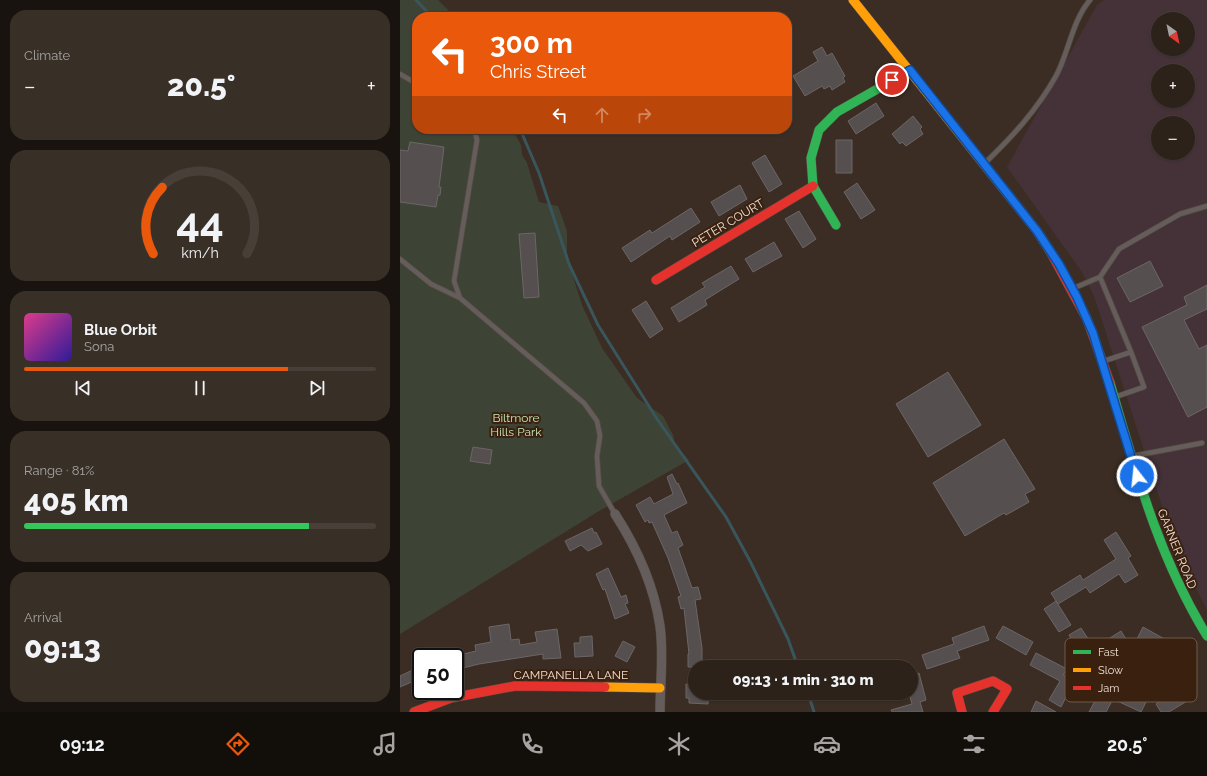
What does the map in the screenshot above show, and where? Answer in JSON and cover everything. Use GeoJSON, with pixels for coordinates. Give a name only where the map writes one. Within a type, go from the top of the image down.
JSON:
{"type":"FeatureCollection","features":[{"type":"Feature","properties":{"kind":"street","name":"GARNER ROAD"},"geometry":{"type":"LineString","coordinates":[[853,0],[1037,231],[1073,289],[1093,333],[1103,361],[1131,456],[1161,549],[1184,599],[1207,636]]}},
{"type":"Feature","properties":{"kind":"street"},"geometry":{"type":"LineString","coordinates":[[836,225],[813,186],[811,158],[819,130],[837,112],[910,70]]}},
{"type":"Feature","properties":{"kind":"street","name":"PETER COURT"},"geometry":{"type":"LineString","coordinates":[[656,280],[813,186]]}},
{"type":"Feature","properties":{"kind":"street"},"geometry":{"type":"LineString","coordinates":[[615,514],[633,541],[654,599],[660,627],[660,712]]}},
{"type":"Feature","properties":{"kind":"street"},"geometry":{"type":"LineString","coordinates":[[962,712],[957,693],[993,681],[1007,689],[993,712]]}},
{"type":"Feature","properties":{"kind":"street","name":"CAMPANELLA LANE"},"geometry":{"type":"LineString","coordinates":[[414,712],[452,698],[514,686],[660,688]]}},
{"type":"Feature","properties":{"kind":"lane"},"geometry":{"type":"LineString","coordinates":[[984,164],[1011,138],[1034,111],[1057,75],[1077,22],[1090,0]]}},
{"type":"Feature","properties":{"kind":"lane"},"geometry":{"type":"LineString","coordinates":[[400,74],[412,81]]}},
{"type":"Feature","properties":{"kind":"lane"},"geometry":{"type":"LineString","coordinates":[[460,298],[454,281],[477,140],[475,134]]}},
{"type":"Feature","properties":{"kind":"lane"},"geometry":{"type":"LineString","coordinates":[[1073,289],[1100,278],[1119,249],[1180,214],[1207,206]]}},
{"type":"Feature","properties":{"kind":"lane"},"geometry":{"type":"LineString","coordinates":[[400,259],[431,284],[460,298],[584,403],[597,421],[600,436],[597,456],[599,486],[615,514]]}},
{"type":"Feature","properties":{"kind":"lane"},"geometry":{"type":"LineString","coordinates":[[1100,278],[1144,387],[1114,397]]}},
{"type":"Feature","properties":{"kind":"lane"},"geometry":{"type":"LineString","coordinates":[[1103,361],[1131,352]]}},
{"type":"Feature","properties":{"kind":"lane"},"geometry":{"type":"LineString","coordinates":[[1131,456],[1202,443]]}},
{"type":"Feature","properties":{"kind":"shaded area"},"geometry":{"type":"Polygon","coordinates":[[[1104,0],[1207,0],[1207,610],[1175,546],[1094,296],[1082,272],[1007,167],[1097,5],[1104,0]]]}},
{"type":"Feature","properties":{"kind":"green space","name":"Biltmore Hills Park"},"geometry":{"type":"Polygon","coordinates":[[[400,0],[438,0],[450,12],[412,12],[412,134],[515,134],[521,145],[522,155],[527,163],[539,202],[558,206],[567,231],[567,258],[582,305],[602,348],[637,398],[663,416],[673,435],[675,445],[689,460],[599,511],[400,634],[400,0]]]}},
{"type":"Feature","properties":{"kind":"building"},"geometry":{"type":"Polygon","coordinates":[[[822,47],[827,56],[832,53],[845,76],[843,78],[845,82],[832,90],[830,86],[824,89],[822,86],[805,96],[793,76],[818,61],[813,52],[822,47]]]}},
{"type":"Feature","properties":{"kind":"building"},"geometry":{"type":"Polygon","coordinates":[[[876,103],[884,116],[856,134],[848,121],[876,103]]]}},
{"type":"Feature","properties":{"kind":"building"},"geometry":{"type":"Polygon","coordinates":[[[913,116],[922,127],[920,129],[923,134],[906,146],[902,142],[900,144],[892,134],[913,116]]]}},
{"type":"Feature","properties":{"kind":"building"},"geometry":{"type":"Polygon","coordinates":[[[836,140],[852,140],[852,173],[836,173],[836,140]]]}},
{"type":"Feature","properties":{"kind":"building"},"geometry":{"type":"Polygon","coordinates":[[[410,142],[444,147],[439,187],[441,187],[440,195],[438,195],[436,207],[400,202],[400,150],[408,151],[410,142]]]}},
{"type":"Feature","properties":{"kind":"building"},"geometry":{"type":"Polygon","coordinates":[[[765,155],[782,184],[769,192],[752,163],[765,155]]]}},
{"type":"Feature","properties":{"kind":"building"},"geometry":{"type":"Polygon","coordinates":[[[857,183],[875,210],[861,219],[844,192],[857,183]]]}},
{"type":"Feature","properties":{"kind":"building"},"geometry":{"type":"Polygon","coordinates":[[[740,185],[747,199],[719,216],[711,202],[740,185]]]}},
{"type":"Feature","properties":{"kind":"building"},"geometry":{"type":"Polygon","coordinates":[[[691,208],[700,222],[672,240],[670,236],[631,262],[622,248],[650,230],[652,233],[691,208]]]}},
{"type":"Feature","properties":{"kind":"building"},"geometry":{"type":"Polygon","coordinates":[[[799,211],[816,239],[803,248],[785,219],[799,211]]]}},
{"type":"Feature","properties":{"kind":"building"},"geometry":{"type":"Polygon","coordinates":[[[535,233],[539,297],[524,298],[519,234],[535,233]]]}},
{"type":"Feature","properties":{"kind":"building"},"geometry":{"type":"Polygon","coordinates":[[[774,242],[782,256],[753,272],[745,259],[774,242]]]}},
{"type":"Feature","properties":{"kind":"building"},"geometry":{"type":"Polygon","coordinates":[[[1150,261],[1163,286],[1130,302],[1117,278],[1150,261]]]}},
{"type":"Feature","properties":{"kind":"building"},"geometry":{"type":"Polygon","coordinates":[[[731,266],[739,279],[705,300],[707,305],[679,322],[671,308],[705,287],[702,283],[731,266]]]}},
{"type":"Feature","properties":{"kind":"building"},"geometry":{"type":"Polygon","coordinates":[[[1207,285],[1207,309],[1184,320],[1199,349],[1207,345],[1207,407],[1188,417],[1142,327],[1187,305],[1184,297],[1207,285]]]}},
{"type":"Feature","properties":{"kind":"building"},"geometry":{"type":"Polygon","coordinates":[[[646,301],[663,329],[650,338],[632,310],[646,301]]]}},
{"type":"Feature","properties":{"kind":"building"},"geometry":{"type":"Polygon","coordinates":[[[948,372],[981,425],[928,457],[896,404],[948,372]]]}},
{"type":"Feature","properties":{"kind":"building"},"geometry":{"type":"Polygon","coordinates":[[[1004,439],[1035,489],[1025,494],[1029,502],[1006,515],[1004,513],[965,536],[933,483],[1004,439]]]}},
{"type":"Feature","properties":{"kind":"building"},"geometry":{"type":"Polygon","coordinates":[[[473,447],[492,450],[490,464],[470,461],[473,447]]]}},
{"type":"Feature","properties":{"kind":"building"},"geometry":{"type":"Polygon","coordinates":[[[672,474],[687,503],[664,515],[672,533],[677,531],[683,545],[678,548],[692,588],[698,587],[701,599],[695,600],[702,648],[702,660],[688,660],[689,654],[684,608],[681,609],[678,597],[681,596],[668,558],[652,522],[649,523],[648,520],[645,522],[636,505],[650,497],[654,504],[673,494],[667,477],[672,474]]]}},
{"type":"Feature","properties":{"kind":"building"},"geometry":{"type":"Polygon","coordinates":[[[592,528],[594,533],[596,532],[602,544],[588,551],[581,545],[570,551],[565,541],[592,528]]]}},
{"type":"Feature","properties":{"kind":"building"},"geometry":{"type":"Polygon","coordinates":[[[1116,532],[1131,556],[1128,558],[1138,575],[1125,583],[1119,574],[1090,593],[1086,587],[1058,604],[1051,593],[1080,575],[1083,580],[1116,559],[1104,540],[1116,532]]]}},
{"type":"Feature","properties":{"kind":"building"},"geometry":{"type":"Polygon","coordinates":[[[608,568],[621,597],[626,595],[628,603],[625,604],[629,613],[615,619],[605,589],[603,590],[596,574],[608,568]]]}},
{"type":"Feature","properties":{"kind":"building"},"geometry":{"type":"Polygon","coordinates":[[[1056,601],[1071,625],[1059,632],[1044,609],[1056,601]]]}},
{"type":"Feature","properties":{"kind":"building"},"geometry":{"type":"Polygon","coordinates":[[[509,624],[511,640],[519,639],[520,645],[537,642],[535,632],[557,629],[561,658],[543,659],[543,654],[464,668],[464,654],[476,651],[475,645],[491,642],[489,627],[509,624]]]}},
{"type":"Feature","properties":{"kind":"building"},"geometry":{"type":"Polygon","coordinates":[[[984,626],[989,640],[957,651],[960,658],[927,669],[922,655],[954,644],[952,638],[984,626]]]}},
{"type":"Feature","properties":{"kind":"building"},"geometry":{"type":"Polygon","coordinates":[[[1003,626],[1033,642],[1026,655],[996,638],[1003,626]]]}},
{"type":"Feature","properties":{"kind":"building"},"geometry":{"type":"Polygon","coordinates":[[[1143,627],[1163,638],[1138,638],[1143,627]]]}},
{"type":"Feature","properties":{"kind":"building"},"geometry":{"type":"Polygon","coordinates":[[[1081,628],[1088,638],[1071,638],[1069,635],[1081,628]]]}},
{"type":"Feature","properties":{"kind":"building"},"geometry":{"type":"Polygon","coordinates":[[[1121,631],[1125,638],[1110,638],[1121,631]]]}},
{"type":"Feature","properties":{"kind":"building"},"geometry":{"type":"Polygon","coordinates":[[[592,636],[593,656],[575,657],[574,643],[580,643],[580,637],[592,636]]]}},
{"type":"Feature","properties":{"kind":"building"},"geometry":{"type":"Polygon","coordinates":[[[623,641],[635,647],[627,662],[615,656],[623,641]]]}},
{"type":"Feature","properties":{"kind":"building"},"geometry":{"type":"Polygon","coordinates":[[[1036,653],[1065,668],[1063,675],[1065,676],[1065,699],[1061,707],[1049,700],[1060,681],[1030,665],[1036,653]]]}},
{"type":"Feature","properties":{"kind":"building"},"geometry":{"type":"Polygon","coordinates":[[[412,670],[412,682],[400,687],[400,676],[412,670]]]}},
{"type":"Feature","properties":{"kind":"building"},"geometry":{"type":"Polygon","coordinates":[[[918,673],[926,700],[920,702],[923,712],[892,712],[891,710],[912,704],[911,700],[918,700],[918,673]]]}},
{"type":"Feature","properties":{"kind":"building"},"geometry":{"type":"Polygon","coordinates":[[[686,684],[688,684],[688,698],[686,698],[686,684]]]}},
{"type":"Feature","properties":{"kind":"building"},"geometry":{"type":"Polygon","coordinates":[[[689,700],[708,700],[708,704],[689,703],[689,700]]]}},
{"type":"Feature","properties":{"kind":"building"},"geometry":{"type":"Polygon","coordinates":[[[1036,701],[1056,712],[1031,712],[1036,701]]]}},
{"type":"Feature","properties":{"kind":"building"},"geometry":{"type":"Polygon","coordinates":[[[1094,702],[1111,702],[1106,712],[1089,712],[1094,702]]]}},
{"type":"Feature","properties":{"kind":"building"},"geometry":{"type":"Polygon","coordinates":[[[1119,702],[1146,702],[1141,712],[1119,702]]]}},
{"type":"Feature","properties":{"kind":"building"},"geometry":{"type":"Polygon","coordinates":[[[1159,702],[1185,702],[1169,712],[1161,712],[1156,704],[1159,702]]]}},
{"type":"Feature","properties":{"kind":"waterway"},"geometry":{"type":"LineString","coordinates":[[416,0],[427,12]]}},
{"type":"Feature","properties":{"kind":"waterway"},"geometry":{"type":"LineString","coordinates":[[522,134],[539,173],[569,264],[598,325],[657,419],[726,517],[750,561],[788,639],[796,660]]}},
{"type":"Feature","properties":{"kind":"waterway"},"geometry":{"type":"LineString","coordinates":[[810,700],[814,712]]}},
{"type":"Feature","properties":{"kind":"traffic: fast"},"geometry":{"type":"LineString","coordinates":[[836,225],[813,186],[811,158],[819,130],[837,112],[909,71]]}},
{"type":"Feature","properties":{"kind":"traffic: fast"},"geometry":{"type":"LineString","coordinates":[[1110,383],[1129,449],[1150,513],[1175,575],[1207,636]]}},
{"type":"Feature","properties":{"kind":"traffic: slow"},"geometry":{"type":"LineString","coordinates":[[853,0],[1037,231],[1050,251]]}},
{"type":"Feature","properties":{"kind":"traffic: slow"},"geometry":{"type":"LineString","coordinates":[[605,687],[660,688]]}},
{"type":"Feature","properties":{"kind":"traffic: jam"},"geometry":{"type":"LineString","coordinates":[[656,280],[813,186]]}},
{"type":"Feature","properties":{"kind":"traffic: jam"},"geometry":{"type":"LineString","coordinates":[[1050,251],[1087,319],[1110,383]]}},
{"type":"Feature","properties":{"kind":"traffic: jam"},"geometry":{"type":"LineString","coordinates":[[962,712],[957,693],[993,681],[1007,689],[993,712]]}},
{"type":"Feature","properties":{"kind":"traffic: jam"},"geometry":{"type":"LineString","coordinates":[[414,712],[451,698],[515,686],[605,687]]}},
{"type":"Feature","properties":{"kind":"route"},"geometry":{"type":"LineString","coordinates":[[892,80],[910,70],[1037,231],[1059,264],[1077,297],[1093,333],[1109,380],[1137,476]]}}]}
